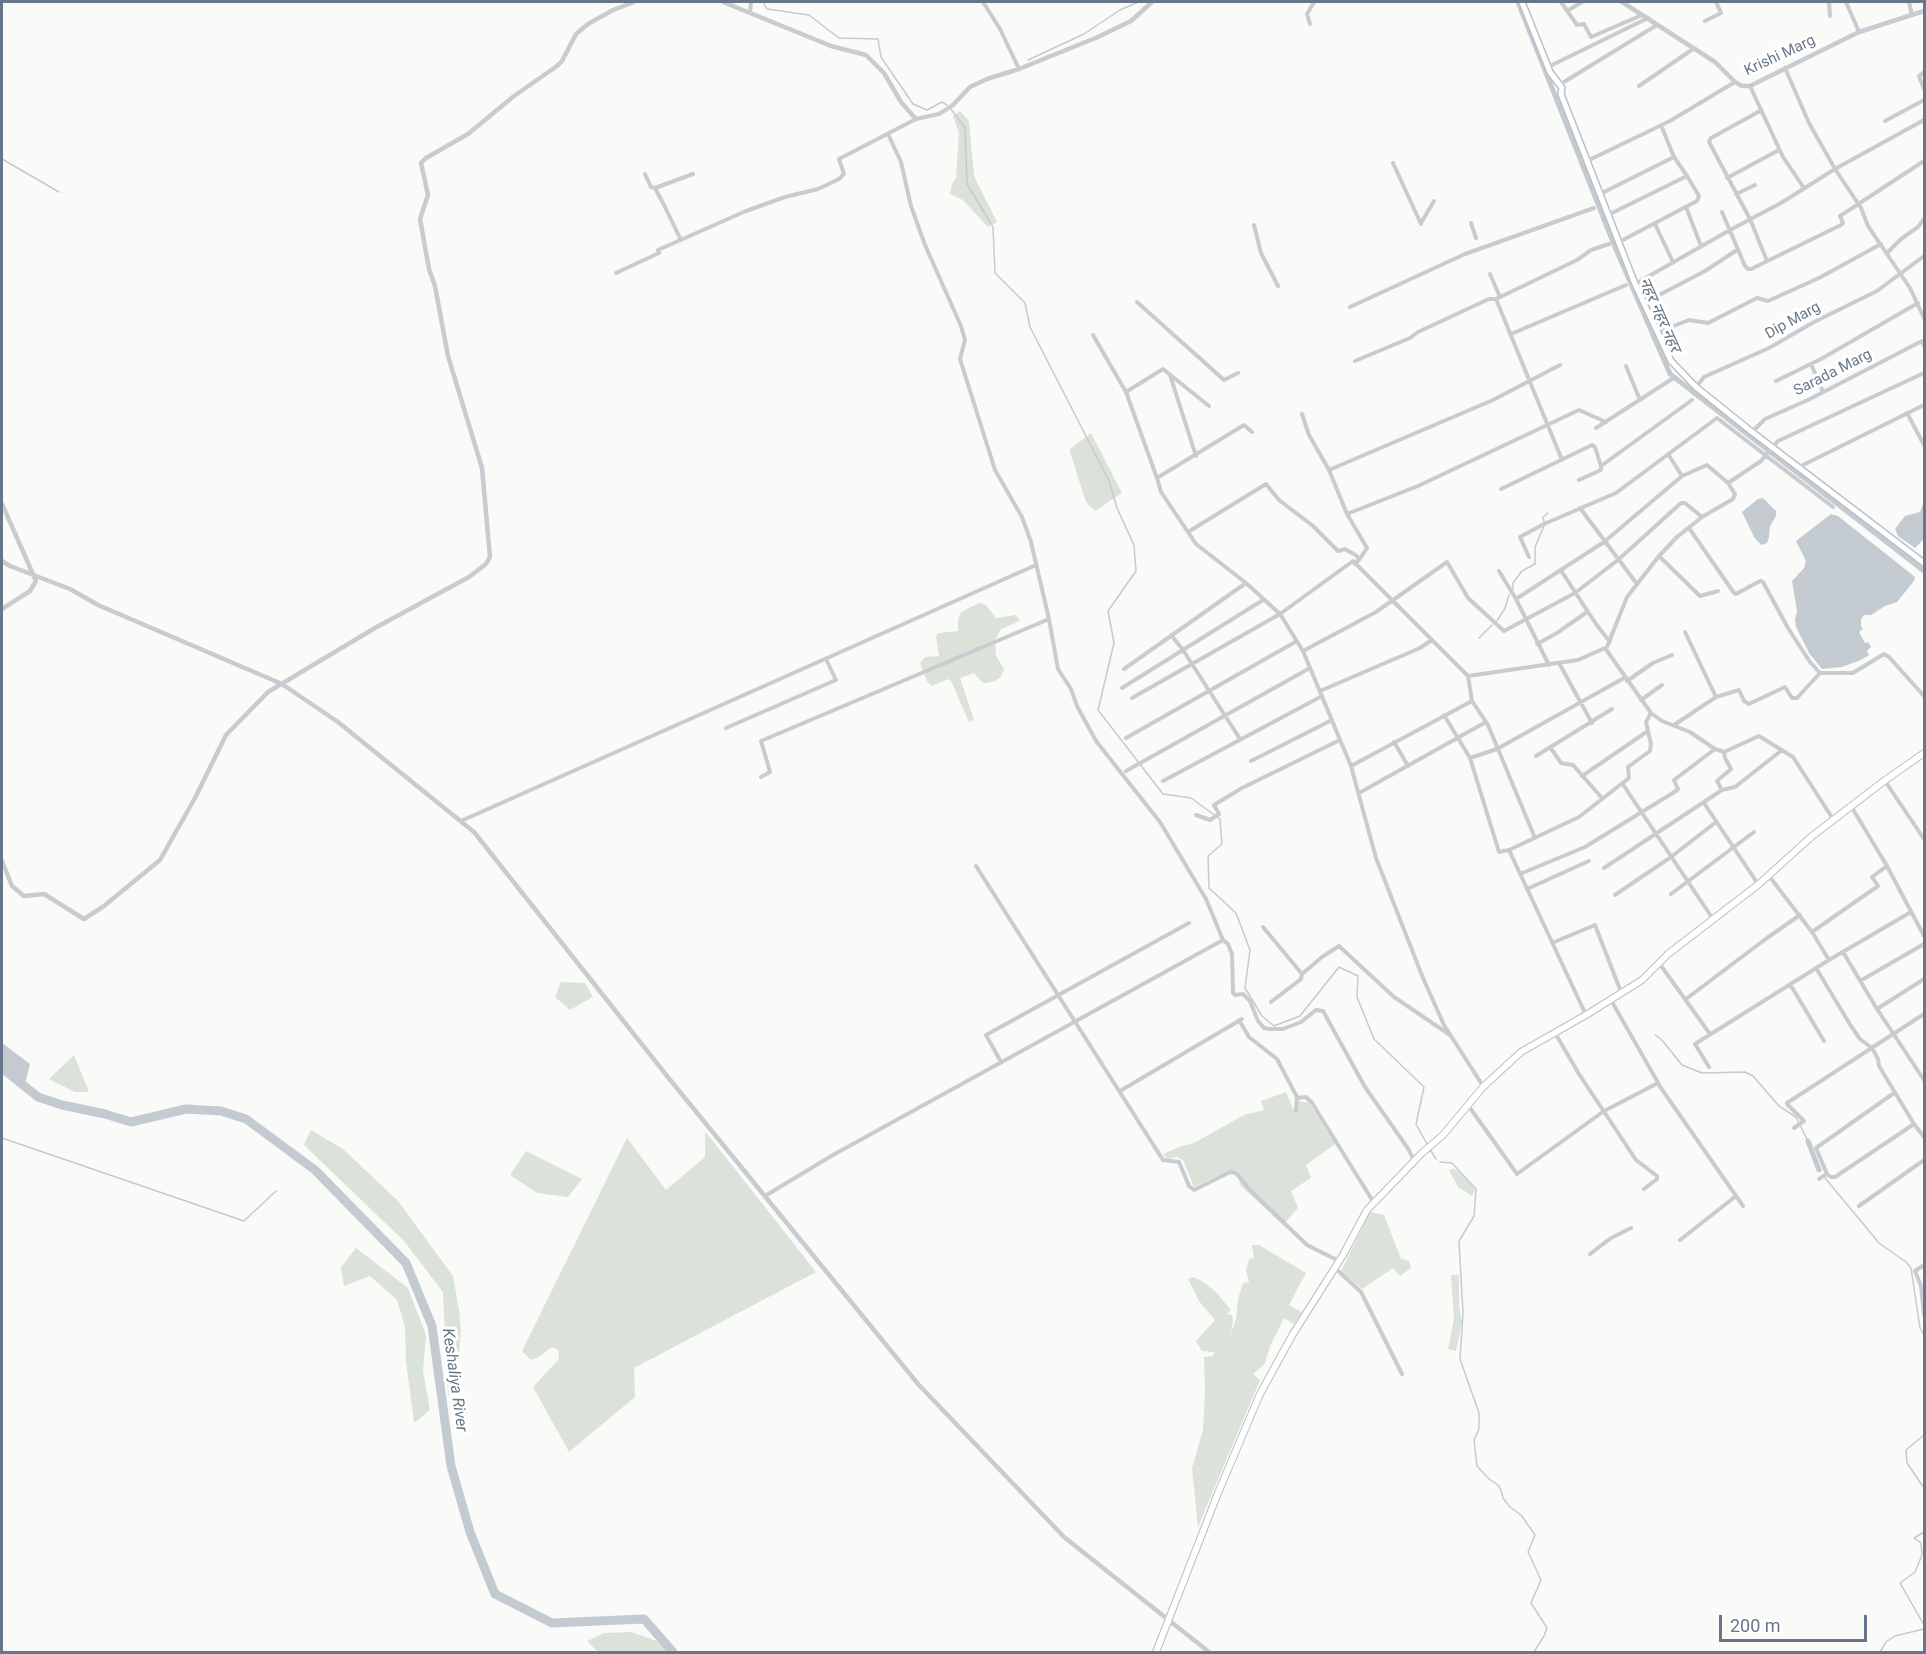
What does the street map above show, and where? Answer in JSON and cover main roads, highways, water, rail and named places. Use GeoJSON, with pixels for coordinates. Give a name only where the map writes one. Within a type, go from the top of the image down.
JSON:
{"type":"FeatureCollection","features":[{"type":"Feature","properties":{"kind":"main road"},"geometry":{"type":"LineString","coordinates":[[1522,2],[1548,67],[1562,88],[1561,94],[1635,284],[1671,361],[1696,387],[1771,448],[1924,564]]}},
{"type":"Feature","properties":{"kind":"main road"},"geometry":{"type":"LineString","coordinates":[[1156,1653],[1218,1493],[1260,1394],[1367,1210],[1437,1140],[1483,1087],[1521,1052],[1642,980],[1659,963],[1769,876],[1833,819],[1924,753]]}},
{"type":"Feature","properties":{"kind":"waterway"},"geometry":{"type":"LineString","coordinates":[[763,2],[767,9],[809,15],[839,38],[878,39],[881,57],[913,104],[927,110],[942,102],[947,105]]}},
{"type":"Feature","properties":{"kind":"waterway"},"geometry":{"type":"LineString","coordinates":[[1028,60],[1084,34],[1120,10],[1138,2]]}},
{"type":"Feature","properties":{"kind":"waterway","name":"नहर नहर नहर"},"geometry":{"type":"LineString","coordinates":[[1518,2],[1615,247],[1670,374],[1924,571]]}},
{"type":"Feature","properties":{"kind":"waterway"},"geometry":{"type":"LineString","coordinates":[[951,109],[965,128],[967,184],[993,227],[995,273],[1025,303],[1030,327],[1109,481],[1117,508],[1134,545],[1136,571],[1108,611],[1114,643],[1098,710],[1163,794],[1191,798],[1220,819],[1222,844],[1208,856],[1209,888],[1236,913],[1250,950],[1245,988],[1262,1016],[1274,1026],[1300,1016],[1339,967],[1358,976],[1357,997],[1374,1039],[1424,1087],[1416,1124],[1427,1144]]}},
{"type":"Feature","properties":{"kind":"waterway"},"geometry":{"type":"LineString","coordinates":[[2,159],[59,192]]}},
{"type":"Feature","properties":{"kind":"waterway"},"geometry":{"type":"LineString","coordinates":[[1544,522],[1543,517],[1548,513]]}},
{"type":"Feature","properties":{"kind":"waterway"},"geometry":{"type":"LineString","coordinates":[[1513,590],[1513,583],[1522,571],[1535,564],[1535,547],[1544,526]]}},
{"type":"Feature","properties":{"kind":"waterway"},"geometry":{"type":"LineString","coordinates":[[1497,621],[1505,608],[1509,595]]}},
{"type":"Feature","properties":{"kind":"waterway"},"geometry":{"type":"LineString","coordinates":[[1479,638],[1492,625]]}},
{"type":"Feature","properties":{"kind":"waterway"},"geometry":{"type":"LineString","coordinates":[[1655,1035],[1682,1065],[1702,1073],[1745,1072],[1753,1076],[1779,1106],[1796,1117],[1808,1141]]}},
{"type":"Feature","properties":{"kind":"waterway","name":"Keshaliya River"},"geometry":{"type":"LineString","coordinates":[[2,1068],[38,1097],[131,1122],[186,1109],[221,1111],[246,1119],[315,1170],[406,1263],[432,1326],[451,1466],[470,1532],[495,1594],[552,1623],[644,1619],[673,1652]]}},
{"type":"Feature","properties":{"kind":"waterway"},"geometry":{"type":"LineString","coordinates":[[2,1138],[244,1221],[276,1191]]}},
{"type":"Feature","properties":{"kind":"waterway"},"geometry":{"type":"LineString","coordinates":[[1808,1141],[1819,1170]]}},
{"type":"Feature","properties":{"kind":"waterway"},"geometry":{"type":"LineString","coordinates":[[1429,1148],[1436,1159]]}},
{"type":"Feature","properties":{"kind":"waterway"},"geometry":{"type":"LineString","coordinates":[[1440,1162],[1452,1163],[1476,1189],[1474,1216],[1459,1241],[1463,1313],[1460,1359],[1479,1413],[1479,1429],[1474,1440],[1477,1466],[1498,1485],[1503,1498],[1521,1515],[1535,1535],[1528,1552],[1541,1580],[1531,1603],[1547,1628],[1534,1652]]}},
{"type":"Feature","properties":{"kind":"waterway"},"geometry":{"type":"LineString","coordinates":[[1825,1178],[1879,1243],[1911,1268],[1920,1328],[1924,1335]]}},
{"type":"Feature","properties":{"kind":"waterway"},"geometry":{"type":"LineString","coordinates":[[1924,1435],[1906,1450],[1907,1463],[1924,1488]]}},
{"type":"Feature","properties":{"kind":"waterway"},"geometry":{"type":"LineString","coordinates":[[1924,1532],[1914,1538],[1921,1543],[1922,1555],[1915,1572],[1900,1583],[1924,1625]]}},
{"type":"Feature","properties":{"kind":"waterway"},"geometry":{"type":"LineString","coordinates":[[1880,1652],[1886,1642],[1895,1636],[1924,1629]]}}]}
